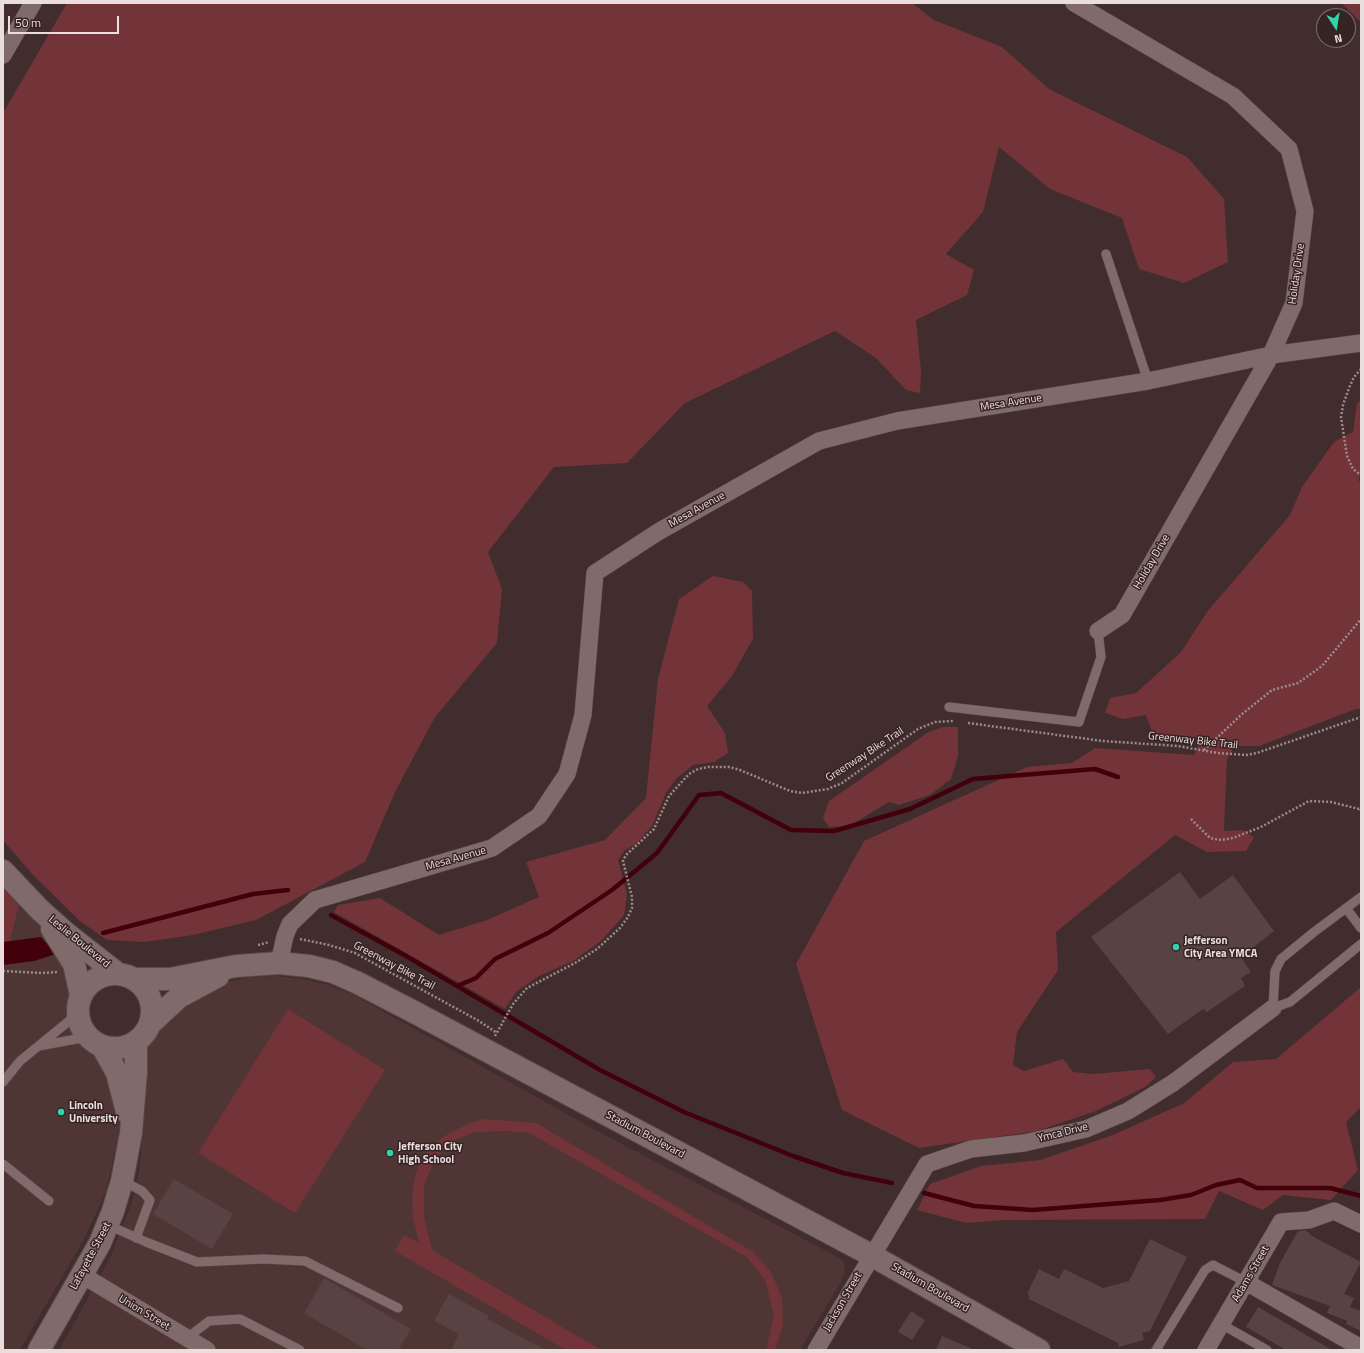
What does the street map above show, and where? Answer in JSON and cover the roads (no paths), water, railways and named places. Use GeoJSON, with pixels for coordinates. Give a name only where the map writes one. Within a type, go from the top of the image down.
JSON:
{"type":"FeatureCollection","features":[{"type":"Feature","properties":{"kind":"main road","name":"Leslie Boulevard"},"geometry":{"type":"LineString","coordinates":[[3,871],[40,910],[77,942],[127,977]]}},
{"type":"Feature","properties":{"kind":"main road","name":"Leslie Boulevard"},"geometry":{"type":"LineString","coordinates":[[40,910],[74,964],[79,1002]]}},
{"type":"Feature","properties":{"kind":"main road","name":"Stadium Boulevard"},"geometry":{"type":"LineString","coordinates":[[127,977],[170,979],[236,966],[279,963],[333,972],[358,983],[871,1255],[1039,1350]]}},
{"type":"Feature","properties":{"kind":"main road","name":"Stadium Boulevard"},"geometry":{"type":"LineString","coordinates":[[151,1023],[179,997],[236,966]]}},
{"type":"Feature","properties":{"kind":"main road"},"geometry":{"type":"LineString","coordinates":[[110,974],[127,977],[145,987],[151,999],[153,1011],[151,1023],[145,1034],[136,1043],[124,1048],[113,1049],[94,1042],[79,1021],[79,1002],[88,985],[98,978],[110,974]]}},
{"type":"Feature","properties":{"kind":"main road","name":"Lafayette Street"},"geometry":{"type":"LineString","coordinates":[[94,1042],[117,1073],[125,1100],[131,1133]]}},
{"type":"Feature","properties":{"kind":"main road","name":"Lafayette Street"},"geometry":{"type":"LineString","coordinates":[[40,1350],[108,1225],[122,1181],[131,1133],[136,1072],[136,1043]]}},
{"type":"Feature","properties":{"kind":"street"},"geometry":{"type":"LineString","coordinates":[[3,55],[33,3]]}},
{"type":"Feature","properties":{"kind":"street","name":"Holiday Drive"},"geometry":{"type":"LineString","coordinates":[[1074,3],[1233,96],[1289,149],[1305,210],[1294,303],[1271,355],[1122,615],[1098,631]]}},
{"type":"Feature","properties":{"kind":"street","name":"Mesa Avenue"},"geometry":{"type":"LineString","coordinates":[[279,963],[285,936],[290,924],[315,900],[492,848],[539,816],[567,774],[583,715],[595,573],[658,532],[818,441],[897,421],[1148,381],[1271,355],[1361,343]]}},
{"type":"Feature","properties":{"kind":"street","name":"Ymca Drive"},"geometry":{"type":"LineString","coordinates":[[871,1255],[927,1164],[971,1149],[1024,1143],[1086,1129],[1128,1111],[1173,1083],[1273,1008]]}},
{"type":"Feature","properties":{"kind":"street","name":"Adams Street"},"geometry":{"type":"LineString","coordinates":[[1206,1350],[1281,1222],[1309,1220],[1334,1211],[1361,1224]]}},
{"type":"Feature","properties":{"kind":"street","name":"Jackson Street"},"geometry":{"type":"LineString","coordinates":[[816,1350],[871,1255]]}},
{"type":"Feature","properties":{"kind":"street","name":"Union Street"},"geometry":{"type":"LineString","coordinates":[[82,1275],[207,1350]]}},
{"type":"Feature","properties":{"kind":"street"},"geometry":{"type":"LineString","coordinates":[[1246,1282],[1361,1348]]}},
{"type":"Feature","properties":{"kind":"lane"},"geometry":{"type":"LineString","coordinates":[[1106,254],[1148,381]]}},
{"type":"Feature","properties":{"kind":"lane"},"geometry":{"type":"LineString","coordinates":[[949,707],[1079,722],[1101,657],[1098,631]]}},
{"type":"Feature","properties":{"kind":"lane"},"geometry":{"type":"LineString","coordinates":[[1361,897],[1281,960],[1275,971],[1273,1008],[1290,1002],[1361,944]]}},
{"type":"Feature","properties":{"kind":"lane"},"geometry":{"type":"LineString","coordinates":[[1346,908],[1361,928]]}},
{"type":"Feature","properties":{"kind":"lane"},"geometry":{"type":"LineString","coordinates":[[3,1082],[20,1061],[69,1020],[79,1002]]}},
{"type":"Feature","properties":{"kind":"lane"},"geometry":{"type":"LineString","coordinates":[[38,1046],[94,1042]]}},
{"type":"Feature","properties":{"kind":"lane"},"geometry":{"type":"LineString","coordinates":[[3,1164],[49,1201]]}},
{"type":"Feature","properties":{"kind":"lane"},"geometry":{"type":"LineString","coordinates":[[122,1181],[142,1191],[150,1200],[136,1238]]}},
{"type":"Feature","properties":{"kind":"lane"},"geometry":{"type":"LineString","coordinates":[[108,1225],[136,1238],[198,1262],[264,1259],[305,1261],[398,1308]]}},
{"type":"Feature","properties":{"kind":"lane"},"geometry":{"type":"LineString","coordinates":[[1156,1350],[1205,1270],[1213,1266],[1246,1282]]}},
{"type":"Feature","properties":{"kind":"lane"},"geometry":{"type":"LineString","coordinates":[[187,1338],[209,1322],[240,1319],[300,1350]]}},
{"type":"Feature","properties":{"kind":"lane"},"geometry":{"type":"LineString","coordinates":[[1222,1324],[1267,1350]]}},
{"type":"Feature","properties":{"kind":"waterway"},"geometry":{"type":"LineString","coordinates":[[457,986],[476,978],[495,959],[548,933],[612,890],[657,853],[699,795],[721,793],[791,830],[834,831],[910,809],[973,779],[1095,769],[1118,777]]}},
{"type":"Feature","properties":{"kind":"waterway"},"geometry":{"type":"LineString","coordinates":[[103,933],[253,894],[288,890]]}},
{"type":"Feature","properties":{"kind":"waterway"},"geometry":{"type":"LineString","coordinates":[[331,915],[406,956],[600,1070],[684,1112],[793,1156],[843,1173],[892,1183]]}},
{"type":"Feature","properties":{"kind":"waterway"},"geometry":{"type":"LineString","coordinates":[[924,1193],[974,1206],[1033,1210],[1160,1200],[1191,1195],[1216,1185],[1240,1180],[1257,1188],[1330,1188],[1361,1196]]}},
{"type":"Feature","properties":{"kind":"place","name":"Jefferson City Area YMCA"},"geometry":{"type":"Point","coordinates":[1176,947]}},
{"type":"Feature","properties":{"kind":"place","name":"Lincoln University"},"geometry":{"type":"Point","coordinates":[61,1112]}},
{"type":"Feature","properties":{"kind":"place","name":"Jefferson City High School"},"geometry":{"type":"Point","coordinates":[390,1153]}}]}
